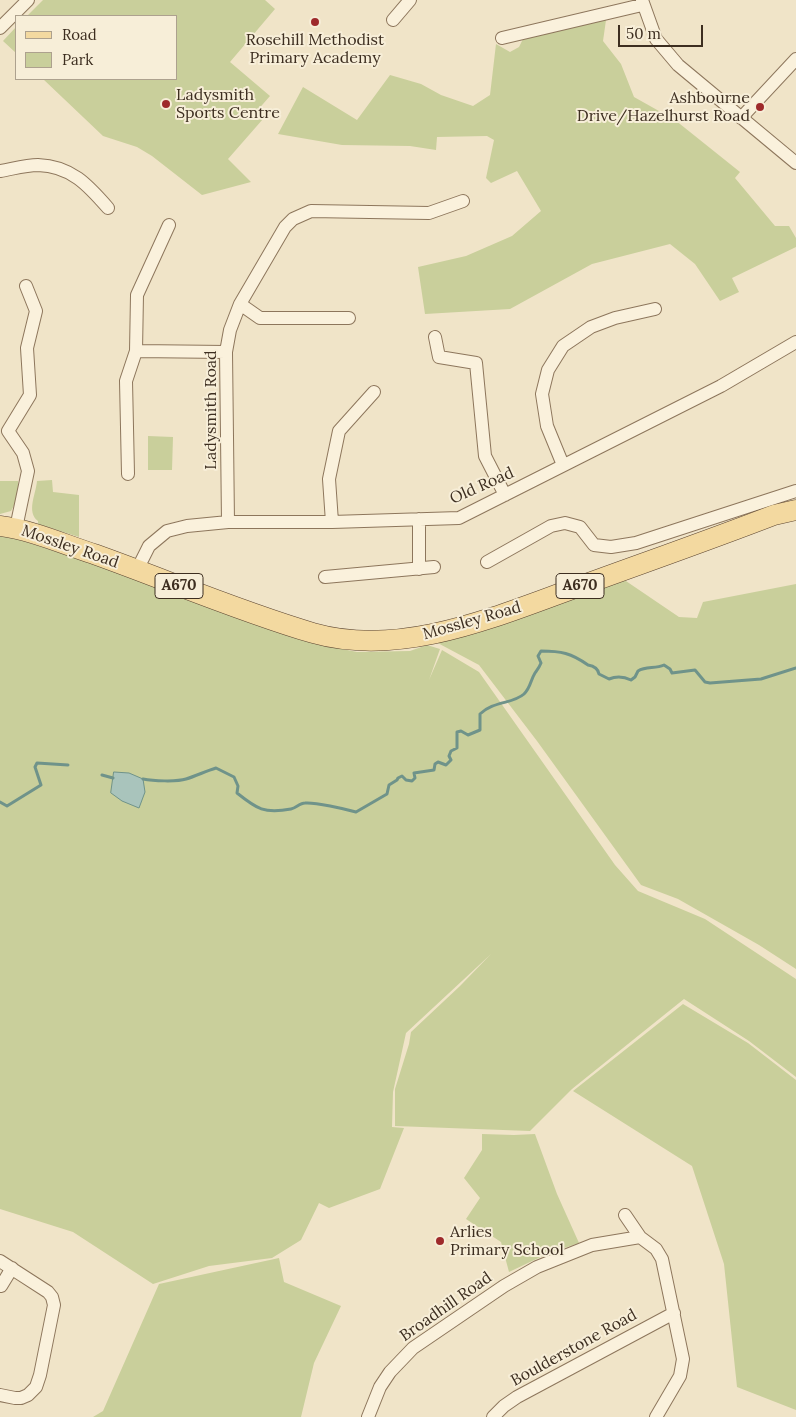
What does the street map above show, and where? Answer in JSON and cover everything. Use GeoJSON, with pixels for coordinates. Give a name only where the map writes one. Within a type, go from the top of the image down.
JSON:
{"type":"FeatureCollection","features":[{"type":"Feature","properties":{"kind":"main road","name":"Mossley Road"},"geometry":{"type":"LineString","coordinates":[[8,527],[137,570],[258,616],[316,634],[360,641],[421,637],[481,621],[690,547],[774,515],[796,510]]}},
{"type":"Feature","properties":{"kind":"street"},"geometry":{"type":"LineString","coordinates":[[0,28],[28,0]]}},
{"type":"Feature","properties":{"kind":"street"},"geometry":{"type":"LineString","coordinates":[[394,20],[410,0]]}},
{"type":"Feature","properties":{"kind":"street"},"geometry":{"type":"LineString","coordinates":[[502,38],[642,3],[656,39],[678,65],[796,163]]}},
{"type":"Feature","properties":{"kind":"street"},"geometry":{"type":"LineString","coordinates":[[741,118],[796,59]]}},
{"type":"Feature","properties":{"kind":"street"},"geometry":{"type":"LineString","coordinates":[[0,171],[38,165],[61,168],[86,183],[108,208]]}},
{"type":"Feature","properties":{"kind":"street","name":"Ladysmith Road"},"geometry":{"type":"LineString","coordinates":[[228,522],[226,352],[230,330],[240,304],[285,226],[293,219],[311,211],[428,213],[463,201]]}},
{"type":"Feature","properties":{"kind":"street"},"geometry":{"type":"LineString","coordinates":[[128,474],[126,381],[136,351],[136,295],[169,225]]}},
{"type":"Feature","properties":{"kind":"street"},"geometry":{"type":"LineString","coordinates":[[8,527],[28,471],[23,453],[4,429],[30,395],[27,348],[36,311],[26,286]]}},
{"type":"Feature","properties":{"kind":"street"},"geometry":{"type":"LineString","coordinates":[[240,304],[260,318],[349,318]]}},
{"type":"Feature","properties":{"kind":"street"},"geometry":{"type":"LineString","coordinates":[[563,465],[547,426],[542,394],[548,370],[563,346],[591,327],[615,318],[655,309]]}},
{"type":"Feature","properties":{"kind":"street"},"geometry":{"type":"LineString","coordinates":[[435,337],[438,357],[476,363],[486,456],[505,494]]}},
{"type":"Feature","properties":{"kind":"street","name":"Old Road"},"geometry":{"type":"LineString","coordinates":[[137,570],[149,546],[167,531],[187,526],[228,522],[332,522],[459,518],[722,386],[796,342]]}},
{"type":"Feature","properties":{"kind":"street"},"geometry":{"type":"LineString","coordinates":[[136,351],[226,352]]}},
{"type":"Feature","properties":{"kind":"street"},"geometry":{"type":"LineString","coordinates":[[332,522],[329,479],[338,432],[374,392]]}},
{"type":"Feature","properties":{"kind":"street"},"geometry":{"type":"LineString","coordinates":[[487,562],[551,526],[564,523],[580,527],[594,545],[612,547],[636,543],[796,490]]}},
{"type":"Feature","properties":{"kind":"street"},"geometry":{"type":"LineString","coordinates":[[419,519],[420,569]]}},
{"type":"Feature","properties":{"kind":"street"},"geometry":{"type":"LineString","coordinates":[[684,527],[690,547]]}},
{"type":"Feature","properties":{"kind":"street"},"geometry":{"type":"LineString","coordinates":[[325,577],[434,567]]}},
{"type":"Feature","properties":{"kind":"street"},"geometry":{"type":"LineString","coordinates":[[625,1215],[640,1237],[656,1249],[662,1260],[683,1359],[676,1386],[656,1417]]}},
{"type":"Feature","properties":{"kind":"street","name":"Broadhill Road"},"geometry":{"type":"LineString","coordinates":[[368,1417],[380,1387],[397,1363],[413,1348],[496,1291],[536,1267],[592,1245],[640,1237]]}},
{"type":"Feature","properties":{"kind":"street"},"geometry":{"type":"LineString","coordinates":[[0,1260],[48,1292],[54,1300],[36,1387],[28,1395],[21,1398],[0,1395]]}},
{"type":"Feature","properties":{"kind":"street"},"geometry":{"type":"LineString","coordinates":[[1,1286],[12,1268]]}},
{"type":"Feature","properties":{"kind":"street","name":"Boulderstone Road"},"geometry":{"type":"LineString","coordinates":[[493,1417],[517,1397],[674,1313]]}},
{"type":"Feature","properties":{"kind":"green space","name":"Ladysmith Sports Centre"},"geometry":{"type":"Polygon","coordinates":[[[43,0],[265,0],[275,9],[230,62],[270,96],[256,112],[263,119],[228,159],[251,182],[202,195],[152,156],[137,147],[103,136],[44,80],[178,80],[178,15],[28,15],[43,0]]]}},
{"type":"Feature","properties":{"kind":"green space"},"geometry":{"type":"Polygon","coordinates":[[[605,17],[603,41],[621,64],[634,97],[675,120],[740,172],[735,178],[775,226],[789,226],[796,238],[796,247],[732,278],[739,292],[720,301],[695,264],[670,244],[592,264],[510,309],[425,314],[418,267],[466,256],[512,236],[541,211],[517,171],[491,183],[486,178],[494,140],[487,136],[437,137],[436,150],[410,146],[342,145],[278,134],[303,87],[357,120],[390,75],[421,84],[441,95],[473,106],[490,95],[496,44],[510,52],[519,47],[524,37],[605,17]]]}},
{"type":"Feature","properties":{"kind":"green space"},"geometry":{"type":"Polygon","coordinates":[[[15,28],[15,52],[3,41],[15,28]]]}},
{"type":"Feature","properties":{"kind":"green space"},"geometry":{"type":"Polygon","coordinates":[[[148,436],[173,437],[172,470],[148,470],[148,436]]]}},
{"type":"Feature","properties":{"kind":"green space"},"geometry":{"type":"Polygon","coordinates":[[[52,480],[53,492],[79,495],[79,537],[38,524],[34,517],[32,508],[37,481],[52,480]]]}},
{"type":"Feature","properties":{"kind":"green space"},"geometry":{"type":"Polygon","coordinates":[[[0,481],[18,481],[18,498],[11,511],[0,514],[0,481]]]}},
{"type":"Feature","properties":{"kind":"green space"},"geometry":{"type":"Polygon","coordinates":[[[0,536],[8,536],[165,587],[313,643],[357,652],[410,651],[427,645],[440,649],[429,680],[442,650],[479,672],[615,865],[638,891],[705,919],[796,979],[796,1077],[749,1041],[684,999],[572,1089],[530,1131],[395,1126],[395,1089],[411,1032],[491,954],[406,1033],[393,1092],[392,1127],[404,1128],[380,1189],[329,1208],[319,1203],[301,1240],[272,1258],[209,1266],[153,1284],[73,1232],[0,1209],[0,536]]]}},
{"type":"Feature","properties":{"kind":"green space"},"geometry":{"type":"Polygon","coordinates":[[[620,577],[679,617],[697,618],[703,602],[796,584],[796,969],[759,945],[678,899],[641,885],[537,741],[479,665],[434,641],[620,577]]]}},
{"type":"Feature","properties":{"kind":"green space"},"geometry":{"type":"Polygon","coordinates":[[[683,1004],[748,1043],[796,1080],[796,1410],[737,1387],[724,1264],[692,1166],[573,1091],[683,1004]]]}},
{"type":"Feature","properties":{"kind":"green space"},"geometry":{"type":"Polygon","coordinates":[[[482,1134],[535,1134],[557,1194],[579,1243],[549,1253],[509,1272],[501,1242],[466,1219],[480,1198],[464,1178],[482,1150],[482,1134]]]}},
{"type":"Feature","properties":{"kind":"green space"},"geometry":{"type":"Polygon","coordinates":[[[279,1258],[284,1282],[341,1306],[314,1363],[301,1417],[93,1417],[103,1411],[159,1284],[279,1258]]]}},
{"type":"Feature","properties":{"kind":"water"},"geometry":{"type":"Polygon","coordinates":[[[114,772],[129,773],[143,779],[145,792],[139,808],[122,801],[111,793],[114,772]]]}},
{"type":"Feature","properties":{"kind":"waterway"},"geometry":{"type":"LineString","coordinates":[[143,779],[182,780],[216,768],[234,777],[238,786],[237,793],[261,809],[274,811],[293,808],[303,803],[310,803],[356,812],[387,794],[389,785],[398,778],[402,776],[406,780],[412,781],[415,778],[414,773],[434,770],[435,764],[438,762],[446,765],[451,760],[449,756],[451,751],[457,748],[457,732],[461,731],[468,735],[480,730],[480,714],[491,707],[514,700],[524,694],[541,663],[538,656],[541,651],[554,651],[571,655],[592,666],[598,670],[599,674],[609,679],[620,677],[631,680],[641,669],[664,665],[672,673],[695,670],[705,682],[710,683],[761,679],[796,668]]}},
{"type":"Feature","properties":{"kind":"waterway"},"geometry":{"type":"LineString","coordinates":[[0,802],[7,806],[41,785],[35,767],[37,763],[68,765]]}},
{"type":"Feature","properties":{"kind":"waterway"},"geometry":{"type":"LineString","coordinates":[[102,775],[113,778]]}},
{"type":"Feature","properties":{"kind":"place","name":"Rosehill Methodist Primary Academy"},"geometry":{"type":"Point","coordinates":[315,22]}},
{"type":"Feature","properties":{"kind":"place","name":"Ladysmith Sports Centre"},"geometry":{"type":"Point","coordinates":[166,104]}},
{"type":"Feature","properties":{"kind":"place","name":"Ashbourne Drive/Hazelhurst Road"},"geometry":{"type":"Point","coordinates":[760,107]}},
{"type":"Feature","properties":{"kind":"place","name":"Arlies Primary School"},"geometry":{"type":"Point","coordinates":[440,1241]}}]}
